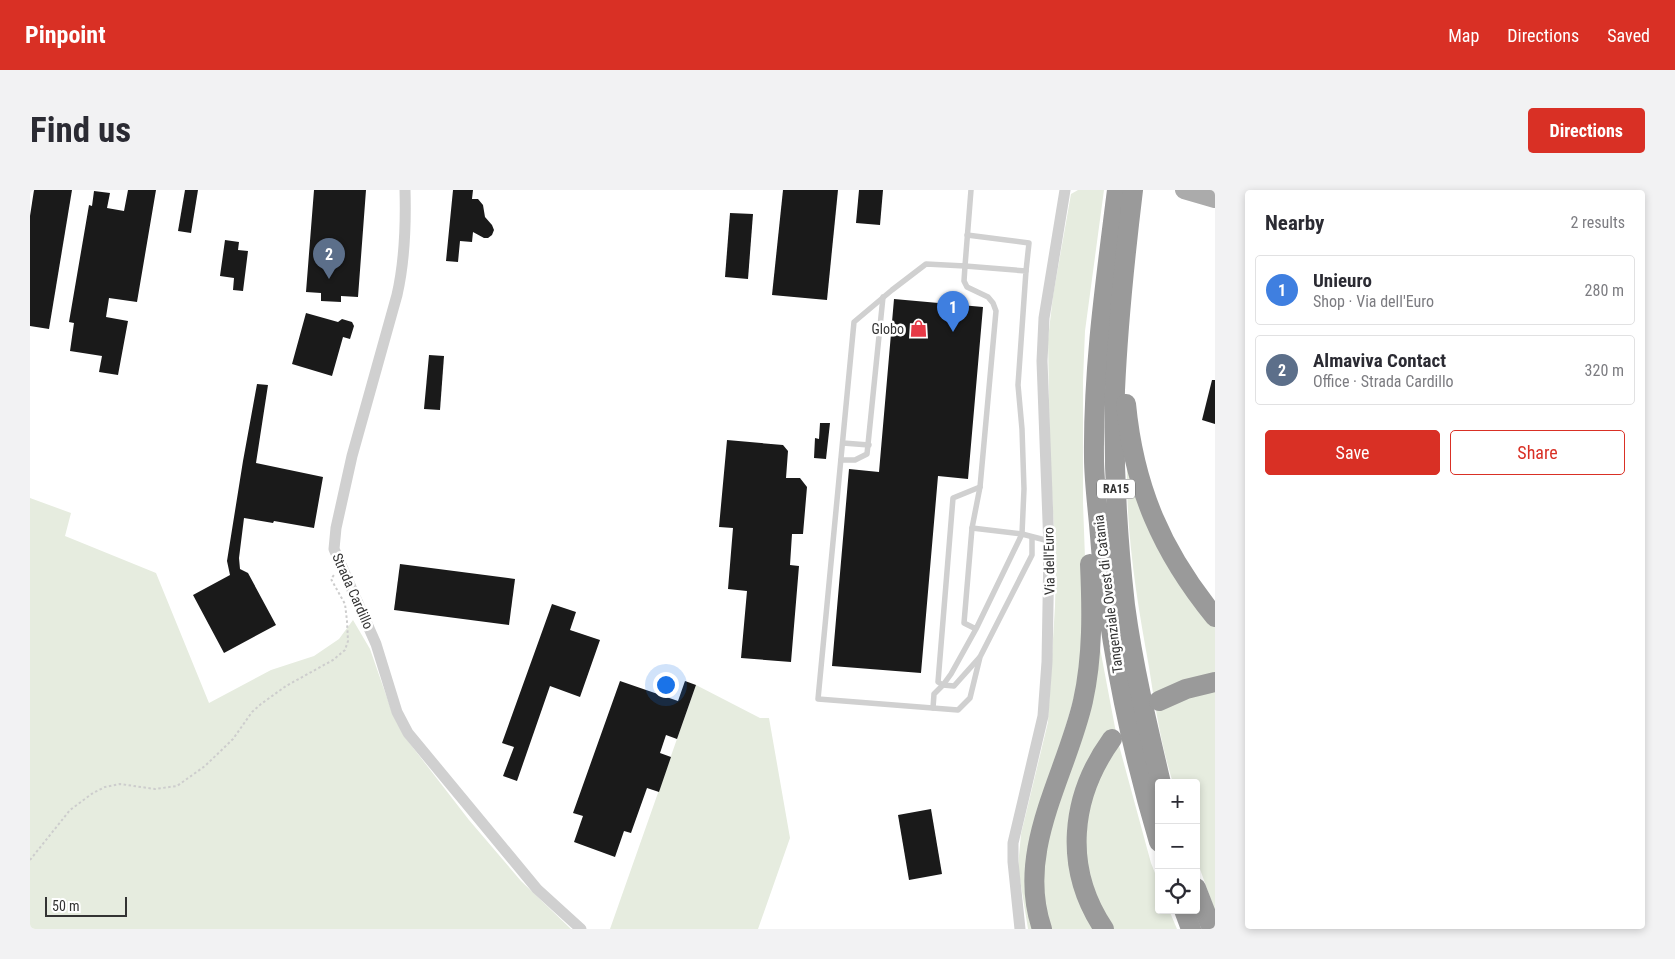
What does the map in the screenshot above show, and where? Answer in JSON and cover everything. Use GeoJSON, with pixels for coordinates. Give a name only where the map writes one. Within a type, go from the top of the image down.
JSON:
{"type":"FeatureCollection","features":[{"type":"Feature","properties":{"kind":"highway","name":"Tangenziale Ovest di Catania"},"geometry":{"type":"LineString","coordinates":[[1125,191],[1100,327],[1094,458],[1107,606],[1117,672],[1142,788],[1155,829]]}},
{"type":"Feature","properties":{"kind":"highway","name":"Tangenziale Ovest di Catania"},"geometry":{"type":"LineString","coordinates":[[1125,191],[1124,272],[1115,390],[1118,535],[1128,622],[1146,720],[1161,779]]}},
{"type":"Feature","properties":{"kind":"highway"},"geometry":{"type":"LineString","coordinates":[[1125,191],[1133,285],[1126,371],[1126,402],[1133,456],[1140,483],[1152,514],[1172,555],[1185,578],[1215,617]]}},
{"type":"Feature","properties":{"kind":"highway"},"geometry":{"type":"LineString","coordinates":[[1042,929],[1036,905],[1034,861],[1041,830],[1078,721],[1087,674],[1092,612],[1087,505],[1094,458]]}},
{"type":"Feature","properties":{"kind":"highway"},"geometry":{"type":"LineString","coordinates":[[1159,700],[1186,689],[1215,682]]}},
{"type":"Feature","properties":{"kind":"highway"},"geometry":{"type":"LineString","coordinates":[[1104,929],[1092,910],[1082,883],[1077,858],[1076,828],[1079,808],[1091,773],[1112,739]]}},
{"type":"Feature","properties":{"kind":"highway"},"geometry":{"type":"LineString","coordinates":[[1200,898],[1212,929]]}},
{"type":"Feature","properties":{"kind":"highway"},"geometry":{"type":"LineString","coordinates":[[1185,914],[1191,929]]}},
{"type":"Feature","properties":{"kind":"main road"},"geometry":{"type":"LineString","coordinates":[[1184,190],[1215,199]]}},
{"type":"Feature","properties":{"kind":"street","name":"Strada Cardillo"},"geometry":{"type":"LineString","coordinates":[[405,190],[406,230],[403,270],[352,456],[336,528],[334,549],[376,644],[397,712],[408,733],[537,889],[581,929]]}},
{"type":"Feature","properties":{"kind":"street","name":"Via dell'Euro"},"geometry":{"type":"LineString","coordinates":[[1020,929],[1013,862],[1013,843],[1044,716],[1050,603],[1042,337],[1065,190]]}},
{"type":"Feature","properties":{"kind":"lane"},"geometry":{"type":"LineString","coordinates":[[971,190],[964,281],[967,287],[988,297],[996,311],[980,487],[972,528],[964,623],[976,628]]}},
{"type":"Feature","properties":{"kind":"lane"},"geometry":{"type":"LineString","coordinates":[[933,708],[934,694],[943,685],[976,628],[1022,534],[1024,489],[1018,385],[1028,243],[967,235]]}},
{"type":"Feature","properties":{"kind":"lane"},"geometry":{"type":"LineString","coordinates":[[1026,271],[926,264],[854,322],[818,699],[958,710],[970,698],[980,657],[1032,555],[1032,537]]}},
{"type":"Feature","properties":{"kind":"lane"},"geometry":{"type":"LineString","coordinates":[[841,460],[855,460],[867,454],[883,297]]}},
{"type":"Feature","properties":{"kind":"lane"},"geometry":{"type":"LineString","coordinates":[[843,443],[869,445]]}},
{"type":"Feature","properties":{"kind":"lane"},"geometry":{"type":"LineString","coordinates":[[980,487],[953,498],[938,682],[943,685],[954,686],[980,657]]}},
{"type":"Feature","properties":{"kind":"lane"},"geometry":{"type":"LineString","coordinates":[[972,528],[1022,534],[1049,542]]}},
{"type":"Feature","properties":{"kind":"path"},"geometry":{"type":"LineString","coordinates":[[30,860],[70,810],[93,793],[120,784],[156,789],[177,786],[205,766],[233,739],[252,712],[261,704],[286,686],[333,660],[345,650],[348,641],[348,621],[344,604],[331,579],[340,565]]}},
{"type":"Feature","properties":{"kind":"shaded area"},"geometry":{"type":"Polygon","coordinates":[[[1078,190],[1104,190],[1085,331],[1083,503],[1086,586],[1080,677],[1033,839],[1035,929],[1028,929],[1018,867],[1021,834],[1048,722],[1055,606],[1056,565],[1050,457],[1048,339],[1053,296],[1071,194],[1078,190]]]}},
{"type":"Feature","properties":{"kind":"shaded area"},"geometry":{"type":"Polygon","coordinates":[[[1127,467],[1215,626],[1215,911],[1200,869],[1200,779],[1172,779],[1165,754],[1140,617],[1133,568],[1127,467]]]}},
{"type":"Feature","properties":{"kind":"shaded area"},"geometry":{"type":"Polygon","coordinates":[[[30,498],[71,513],[65,536],[156,573],[209,703],[271,670],[314,656],[339,639],[353,620],[370,649],[393,715],[404,736],[469,820],[521,881],[571,929],[30,929],[30,498]]]}},
{"type":"Feature","properties":{"kind":"shaded area"},"geometry":{"type":"Polygon","coordinates":[[[1096,627],[1117,738],[1155,873],[1155,914],[1171,914],[1177,929],[1108,929],[1091,895],[1082,859],[1082,823],[1085,804],[1093,780],[1103,760],[1114,747],[1111,733],[1094,756],[1082,780],[1074,804],[1071,828],[1071,853],[1076,878],[1084,903],[1097,929],[1047,929],[1041,902],[1039,876],[1042,850],[1055,798],[1084,710],[1091,675],[1096,627]]]}},
{"type":"Feature","properties":{"kind":"shaded area"},"geometry":{"type":"Polygon","coordinates":[[[696,685],[760,718],[769,718],[790,838],[758,929],[610,929],[696,685]]]}},
{"type":"Feature","properties":{"kind":"building"},"geometry":{"type":"Polygon","coordinates":[[[34,190],[72,190],[49,329],[30,326],[30,216],[34,190]]]}},
{"type":"Feature","properties":{"kind":"building"},"geometry":{"type":"Polygon","coordinates":[[[128,190],[156,190],[137,302],[109,298],[106,317],[128,321],[118,375],[99,372],[102,356],[70,351],[74,323],[69,322],[89,205],[92,206],[94,191],[110,193],[107,208],[124,211],[128,190]]]}},
{"type":"Feature","properties":{"kind":"building"},"geometry":{"type":"Polygon","coordinates":[[[185,190],[198,190],[191,233],[178,231],[185,190]]]}},
{"type":"Feature","properties":{"kind":"building"},"geometry":{"type":"Polygon","coordinates":[[[314,190],[366,190],[358,297],[341,296],[341,302],[321,301],[321,293],[306,292],[314,190]]]}},
{"type":"Feature","properties":{"kind":"building"},"geometry":{"type":"Polygon","coordinates":[[[453,190],[473,190],[472,199],[478,199],[483,205],[485,217],[494,230],[488,238],[473,232],[472,242],[460,241],[458,262],[446,261],[453,190]]]}},
{"type":"Feature","properties":{"kind":"building"},"geometry":{"type":"Polygon","coordinates":[[[783,190],[838,190],[827,300],[772,295],[783,190]]]}},
{"type":"Feature","properties":{"kind":"building"},"geometry":{"type":"Polygon","coordinates":[[[859,190],[883,190],[880,225],[856,223],[859,190]]]}},
{"type":"Feature","properties":{"kind":"building"},"geometry":{"type":"Polygon","coordinates":[[[730,213],[753,214],[748,279],[725,277],[730,213]]]}},
{"type":"Feature","properties":{"kind":"building"},"geometry":{"type":"Polygon","coordinates":[[[225,240],[239,242],[238,250],[248,251],[243,291],[233,290],[234,278],[220,276],[225,240]]]}},
{"type":"Feature","properties":{"kind":"building"},"geometry":{"type":"Polygon","coordinates":[[[894,299],[983,307],[968,479],[938,476],[921,673],[832,666],[849,469],[879,472],[894,299]]]}},
{"type":"Feature","properties":{"kind":"building"},"geometry":{"type":"Polygon","coordinates":[[[306,313],[338,322],[342,319],[352,322],[354,326],[350,339],[343,337],[332,376],[292,364],[306,313]]]}},
{"type":"Feature","properties":{"kind":"building"},"geometry":{"type":"Polygon","coordinates":[[[429,355],[444,356],[440,410],[424,409],[429,355]]]}},
{"type":"Feature","properties":{"kind":"building"},"geometry":{"type":"Polygon","coordinates":[[[1212,380],[1215,380],[1215,424],[1202,420],[1212,380]]]}},
{"type":"Feature","properties":{"kind":"building"},"geometry":{"type":"Polygon","coordinates":[[[257,384],[268,385],[256,463],[323,477],[314,528],[244,518],[239,558],[240,569],[248,573],[276,625],[224,653],[193,595],[230,575],[227,561],[257,384]]]}},
{"type":"Feature","properties":{"kind":"building"},"geometry":{"type":"Polygon","coordinates":[[[820,423],[830,423],[826,459],[814,458],[815,438],[819,439],[820,423]]]}},
{"type":"Feature","properties":{"kind":"building"},"geometry":{"type":"Polygon","coordinates":[[[727,440],[783,445],[788,451],[786,478],[800,478],[807,487],[803,534],[792,534],[790,565],[799,566],[791,662],[741,658],[747,591],[728,589],[733,528],[719,527],[727,440]]]}},
{"type":"Feature","properties":{"kind":"building"},"geometry":{"type":"Polygon","coordinates":[[[400,564],[515,579],[509,625],[394,610],[400,564]]]}},
{"type":"Feature","properties":{"kind":"building"},"geometry":{"type":"Polygon","coordinates":[[[552,604],[576,612],[570,630],[600,640],[580,697],[550,686],[517,781],[503,776],[514,747],[502,743],[552,604]]]}},
{"type":"Feature","properties":{"kind":"building"},"geometry":{"type":"Polygon","coordinates":[[[620,681],[678,701],[685,681],[696,685],[677,739],[666,735],[660,753],[671,757],[659,792],[647,788],[631,833],[624,831],[615,857],[574,842],[583,816],[573,813],[620,681]]]}},
{"type":"Feature","properties":{"kind":"building"},"geometry":{"type":"Polygon","coordinates":[[[931,809],[942,874],[909,880],[898,815],[931,809]]]}},
{"type":"Feature","properties":{"kind":"place","name":"Almaviva Contact"},"geometry":{"type":"Point","coordinates":[329,279]}},
{"type":"Feature","properties":{"kind":"place","name":"Globo"},"geometry":{"type":"Point","coordinates":[918,329]}},
{"type":"Feature","properties":{"kind":"place","name":"Unieuro"},"geometry":{"type":"Point","coordinates":[953,332]}}]}
